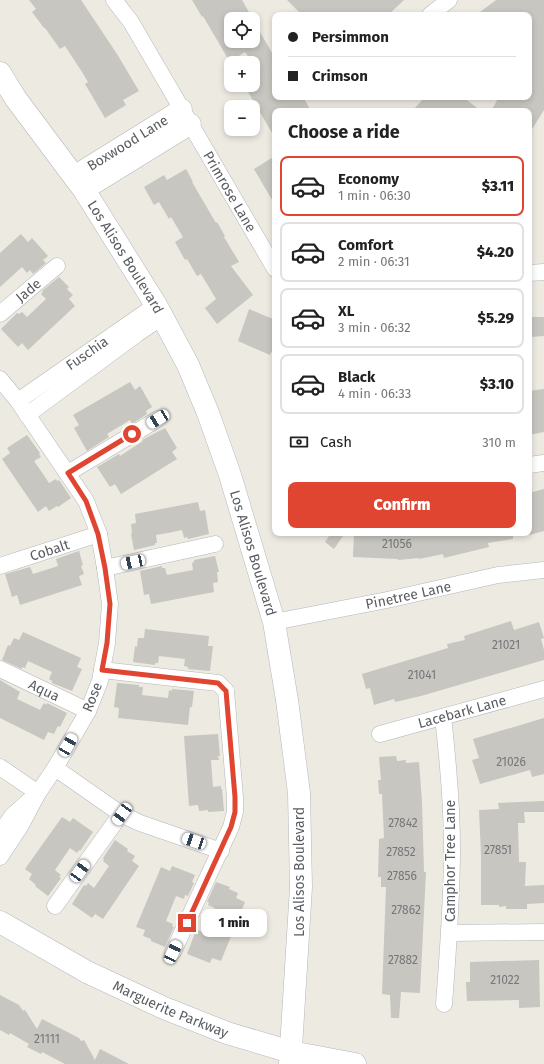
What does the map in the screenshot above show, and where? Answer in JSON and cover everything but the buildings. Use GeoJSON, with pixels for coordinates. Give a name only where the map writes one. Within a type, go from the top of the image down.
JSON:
{"type":"FeatureCollection","features":[{"type":"Feature","properties":{"kind":"main road","name":"Los Alisos Boulevard"},"geometry":{"type":"LineString","coordinates":[[0,73],[8,96],[79,183],[159,311],[188,365],[208,413],[230,475],[274,622],[287,700],[299,793],[302,887],[291,1058]]}},
{"type":"Feature","properties":{"kind":"main road","name":"Marguerite Parkway"},"geometry":{"type":"LineString","coordinates":[[0,922],[87,972],[164,1008],[291,1058],[355,1064]]}},
{"type":"Feature","properties":{"kind":"street","name":"Primrose Lane"},"geometry":{"type":"LineString","coordinates":[[114,0],[131,22],[272,264]]}},
{"type":"Feature","properties":{"kind":"street"},"geometry":{"type":"LineString","coordinates":[[434,12],[449,0]]}},
{"type":"Feature","properties":{"kind":"street","name":"Boxwood Lane"},"geometry":{"type":"LineString","coordinates":[[79,183],[186,116]]}},
{"type":"Feature","properties":{"kind":"street","name":"Jade"},"geometry":{"type":"LineString","coordinates":[[0,314],[57,266]]}},
{"type":"Feature","properties":{"kind":"street"},"geometry":{"type":"LineString","coordinates":[[532,273],[544,272]]}},
{"type":"Feature","properties":{"kind":"street","name":"Fuschia"},"geometry":{"type":"LineString","coordinates":[[18,401],[159,311]]}},
{"type":"Feature","properties":{"kind":"street","name":"Fuschia"},"geometry":{"type":"LineString","coordinates":[[27,414],[137,334],[159,311]]}},
{"type":"Feature","properties":{"kind":"street","name":"Rose"},"geometry":{"type":"LineString","coordinates":[[0,379],[18,401],[86,501],[98,534],[110,604],[107,643],[100,681],[88,711],[55,768],[38,793],[21,825],[0,857]]}},
{"type":"Feature","properties":{"kind":"street"},"geometry":{"type":"LineString","coordinates":[[68,473],[158,419]]}},
{"type":"Feature","properties":{"kind":"street"},"geometry":{"type":"LineString","coordinates":[[532,464],[544,462]]}},
{"type":"Feature","properties":{"kind":"street","name":"Cobalt"},"geometry":{"type":"LineString","coordinates":[[0,566],[98,534]]}},
{"type":"Feature","properties":{"kind":"street"},"geometry":{"type":"LineString","coordinates":[[105,568],[215,544]]}},
{"type":"Feature","properties":{"kind":"street","name":"Pinetree Lane"},"geometry":{"type":"LineString","coordinates":[[274,622],[387,600],[498,575],[544,570]]}},
{"type":"Feature","properties":{"kind":"street","name":"Aqua"},"geometry":{"type":"LineString","coordinates":[[0,669],[88,711]]}},
{"type":"Feature","properties":{"kind":"street"},"geometry":{"type":"LineString","coordinates":[[102,670],[218,683],[226,691],[235,812],[231,827],[221,851],[173,952]]}},
{"type":"Feature","properties":{"kind":"street","name":"Lacebark Lane"},"geometry":{"type":"LineString","coordinates":[[380,734],[544,689]]}},
{"type":"Feature","properties":{"kind":"street","name":"Camphor Tree Lane"},"geometry":{"type":"LineString","coordinates":[[443,717],[447,754],[452,847],[450,933],[444,1004]]}},
{"type":"Feature","properties":{"kind":"street"},"geometry":{"type":"LineString","coordinates":[[0,767],[38,793]]}},
{"type":"Feature","properties":{"kind":"street"},"geometry":{"type":"LineString","coordinates":[[55,768],[122,814],[140,823],[221,851]]}},
{"type":"Feature","properties":{"kind":"street","name":"Rose"},"geometry":{"type":"LineString","coordinates":[[0,834],[12,816],[38,793]]}},
{"type":"Feature","properties":{"kind":"street"},"geometry":{"type":"LineString","coordinates":[[55,906],[122,814]]}},
{"type":"Feature","properties":{"kind":"street"},"geometry":{"type":"LineString","coordinates":[[450,933],[544,932]]}},
{"type":"Feature","properties":{"kind":"route"},"geometry":{"type":"LineString","coordinates":[[132,434],[68,473],[86,501],[98,534],[105,568],[110,604],[107,643],[102,670],[218,683],[226,691],[235,812],[231,827],[221,851],[187,923]]}}]}
